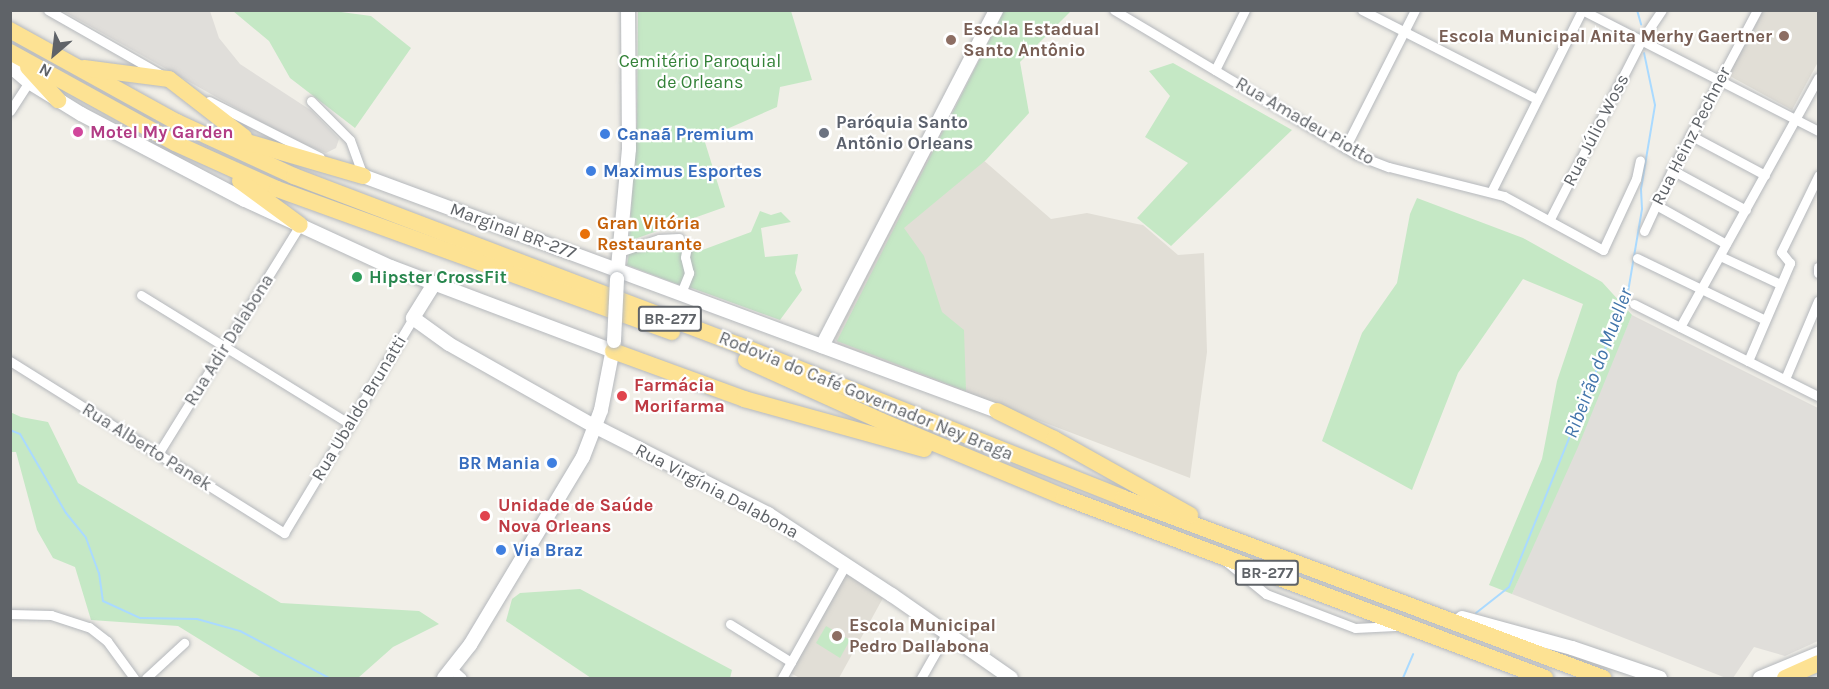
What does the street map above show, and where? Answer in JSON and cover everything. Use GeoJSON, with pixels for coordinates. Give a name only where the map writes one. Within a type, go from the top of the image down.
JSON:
{"type":"FeatureCollection","features":[{"type":"Feature","properties":{"kind":"highway","name":"Rodovia do Café Governador Ney Braga"},"geometry":{"type":"LineString","coordinates":[[10,30],[107,85],[214,141],[294,176],[739,345],[1238,542],[1603,678]]}},
{"type":"Feature","properties":{"kind":"highway"},"geometry":{"type":"LineString","coordinates":[[13,58],[58,100]]}},
{"type":"Feature","properties":{"kind":"highway","name":"Rodovia do Café Governador Ney Braga"},"geometry":{"type":"LineString","coordinates":[[13,58],[213,161],[298,198],[508,271],[738,357],[990,467],[1530,675],[1545,678]]}},
{"type":"Feature","properties":{"kind":"highway"},"geometry":{"type":"LineString","coordinates":[[75,66],[169,79],[254,145]]}},
{"type":"Feature","properties":{"kind":"highway"},"geometry":{"type":"LineString","coordinates":[[107,85],[202,126],[254,145],[363,176]]}},
{"type":"Feature","properties":{"kind":"highway"},"geometry":{"type":"LineString","coordinates":[[213,161],[300,225]]}},
{"type":"Feature","properties":{"kind":"highway"},"geometry":{"type":"LineString","coordinates":[[613,346],[752,401],[990,467]]}},
{"type":"Feature","properties":{"kind":"highway"},"geometry":{"type":"LineString","coordinates":[[997,411],[1054,439],[1238,542]]}},
{"type":"Feature","properties":{"kind":"highway"},"geometry":{"type":"LineString","coordinates":[[1785,678],[1818,663]]}},
{"type":"Feature","properties":{"kind":"main road"},"geometry":{"type":"LineString","coordinates":[[453,675],[573,475],[596,427],[606,392],[613,346],[629,140],[628,10]]}},
{"type":"Feature","properties":{"kind":"main road"},"geometry":{"type":"LineString","coordinates":[[822,346],[996,10]]}},
{"type":"Feature","properties":{"kind":"main road"},"geometry":{"type":"LineString","coordinates":[[13,58],[29,82],[191,174],[434,284],[613,346]]}},
{"type":"Feature","properties":{"kind":"main road","name":"Marginal BR-277"},"geometry":{"type":"LineString","coordinates":[[363,176],[618,274],[681,293],[997,411]]}},
{"type":"Feature","properties":{"kind":"main road","name":"Rua Ubaldo Brunatti"},"geometry":{"type":"LineString","coordinates":[[413,318],[434,284]]}},
{"type":"Feature","properties":{"kind":"main road","name":"Rua Virgínia Dalabona"},"geometry":{"type":"LineString","coordinates":[[413,318],[473,359],[596,427],[762,511],[846,564],[1011,678]]}},
{"type":"Feature","properties":{"kind":"main road"},"geometry":{"type":"LineString","coordinates":[[1396,601],[1572,648],[1660,678]]}},
{"type":"Feature","properties":{"kind":"main road"},"geometry":{"type":"LineString","coordinates":[[1761,678],[1818,654]]}},
{"type":"Feature","properties":{"kind":"street","name":"Marginal BR-277"},"geometry":{"type":"LineString","coordinates":[[48,10],[246,121],[363,176]]}},
{"type":"Feature","properties":{"kind":"street","name":"Rua Amadeu Piotto"},"geometry":{"type":"LineString","coordinates":[[1114,10],[1345,148],[1378,164],[1491,192],[1550,219],[1603,250],[1636,179],[1640,160]]}},
{"type":"Feature","properties":{"kind":"street"},"geometry":{"type":"LineString","coordinates":[[1215,70],[1245,10]]}},
{"type":"Feature","properties":{"kind":"street"},"geometry":{"type":"LineString","coordinates":[[1362,10],[1538,99]]}},
{"type":"Feature","properties":{"kind":"street"},"geometry":{"type":"LineString","coordinates":[[1345,148],[1415,10]]}},
{"type":"Feature","properties":{"kind":"street","name":"Rua Júlio Woss"},"geometry":{"type":"LineString","coordinates":[[1550,219],[1641,41],[1662,10]]}},
{"type":"Feature","properties":{"kind":"street","name":"Rua Heinz Pechner"},"geometry":{"type":"LineString","coordinates":[[1644,231],[1690,135],[1758,10]]}},
{"type":"Feature","properties":{"kind":"street"},"geometry":{"type":"LineString","coordinates":[[1491,192],[1582,11],[1818,131]]}},
{"type":"Feature","properties":{"kind":"street"},"geometry":{"type":"LineString","coordinates":[[1680,327],[1818,78]]}},
{"type":"Feature","properties":{"kind":"street"},"geometry":{"type":"LineString","coordinates":[[10,111],[29,82]]}},
{"type":"Feature","properties":{"kind":"street"},"geometry":{"type":"LineString","coordinates":[[311,101],[350,140],[363,176]]}},
{"type":"Feature","properties":{"kind":"street"},"geometry":{"type":"LineString","coordinates":[[1690,135],[1765,175]]}},
{"type":"Feature","properties":{"kind":"street"},"geometry":{"type":"LineString","coordinates":[[1672,170],[1746,210]]}},
{"type":"Feature","properties":{"kind":"street"},"geometry":{"type":"LineString","coordinates":[[1748,361],[1790,262],[1781,252],[1818,176]]}},
{"type":"Feature","properties":{"kind":"street"},"geometry":{"type":"LineString","coordinates":[[1656,205],[1726,244]]}},
{"type":"Feature","properties":{"kind":"street","name":"Rua Adir Dalabona"},"geometry":{"type":"LineString","coordinates":[[158,454],[300,225]]}},
{"type":"Feature","properties":{"kind":"street"},"geometry":{"type":"LineString","coordinates":[[619,252],[659,239],[679,238]]}},
{"type":"Feature","properties":{"kind":"street"},"geometry":{"type":"LineString","coordinates":[[681,293],[689,273],[685,257],[687,247]]}},
{"type":"Feature","properties":{"kind":"street"},"geometry":{"type":"LineString","coordinates":[[1720,256],[1780,284]]}},
{"type":"Feature","properties":{"kind":"street"},"geometry":{"type":"LineString","coordinates":[[1637,258],[1765,320]]}},
{"type":"Feature","properties":{"kind":"street"},"geometry":{"type":"LineString","coordinates":[[1818,267],[1818,273]]}},
{"type":"Feature","properties":{"kind":"street"},"geometry":{"type":"LineString","coordinates":[[141,295],[350,424]]}},
{"type":"Feature","properties":{"kind":"street"},"geometry":{"type":"LineString","coordinates":[[1785,380],[1818,301]]}},
{"type":"Feature","properties":{"kind":"street"},"geometry":{"type":"LineString","coordinates":[[1634,304],[1818,396]]}},
{"type":"Feature","properties":{"kind":"street","name":"Rua Ubaldo Brunatti"},"geometry":{"type":"LineString","coordinates":[[284,533],[413,318]]}},
{"type":"Feature","properties":{"kind":"street","name":"Rua Alberto Panek"},"geometry":{"type":"LineString","coordinates":[[10,361],[284,533]]}},
{"type":"Feature","properties":{"kind":"street"},"geometry":{"type":"LineString","coordinates":[[782,678],[846,564]]}},
{"type":"Feature","properties":{"kind":"street"},"geometry":{"type":"LineString","coordinates":[[10,614],[51,615],[77,622],[98,633],[134,678]]}},
{"type":"Feature","properties":{"kind":"street"},"geometry":{"type":"LineString","coordinates":[[730,624],[791,662]]}},
{"type":"Feature","properties":{"kind":"street"},"geometry":{"type":"LineString","coordinates":[[921,678],[946,634]]}},
{"type":"Feature","properties":{"kind":"street"},"geometry":{"type":"LineString","coordinates":[[146,678],[184,643]]}},
{"type":"Feature","properties":{"kind":"shaded area"},"geometry":{"type":"Polygon","coordinates":[[[63,11],[210,11],[219,38],[240,64],[312,111],[339,139],[336,148],[326,153],[291,139],[63,11]]]}},
{"type":"Feature","properties":{"kind":"shaded area","name":"Escola Municipal Anita Merhy Gaertner"},"geometry":{"type":"Polygon","coordinates":[[[1763,11],[1818,11],[1818,62],[1792,110],[1728,75],[1763,11]]]}},
{"type":"Feature","properties":{"kind":"shaded area"},"geometry":{"type":"Polygon","coordinates":[[[944,126],[1051,219],[1087,213],[1143,225],[1178,255],[1204,253],[1207,352],[1190,478],[838,344],[835,338],[944,126]]]}},
{"type":"Feature","properties":{"kind":"shaded area"},"geometry":{"type":"Polygon","coordinates":[[[1632,315],[1818,408],[1818,641],[1785,656],[1754,647],[1733,678],[1726,678],[1512,594],[1632,315]]]}},
{"type":"Feature","properties":{"kind":"shaded area","name":"Escola Municipal Pedro Dallabona"},"geometry":{"type":"Polygon","coordinates":[[[845,573],[883,598],[839,678],[800,678],[790,673],[845,573]]]}},
{"type":"Feature","properties":{"kind":"green space"},"geometry":{"type":"Polygon","coordinates":[[[326,10],[371,16],[411,48],[355,128],[290,78],[269,41],[233,11],[326,10]]]}},
{"type":"Feature","properties":{"kind":"green space","name":"Cemitério Paroquial de Orleans"},"geometry":{"type":"Polygon","coordinates":[[[638,11],[791,11],[812,80],[780,87],[777,107],[704,139],[725,207],[629,241],[637,122],[638,11]]]}},
{"type":"Feature","properties":{"kind":"green space"},"geometry":{"type":"Polygon","coordinates":[[[1004,11],[1071,11],[1020,62],[1029,113],[986,160],[904,228],[924,256],[942,312],[964,330],[966,391],[837,341],[1004,11]]]}},
{"type":"Feature","properties":{"kind":"green space"},"geometry":{"type":"Polygon","coordinates":[[[1173,63],[1292,130],[1171,246],[1137,218],[1188,163],[1145,137],[1170,96],[1149,71],[1173,63]]]}},
{"type":"Feature","properties":{"kind":"green space"},"geometry":{"type":"Polygon","coordinates":[[[1417,198],[1523,238],[1602,282],[1632,315],[1578,447],[1512,594],[1489,585],[1542,459],[1557,381],[1583,304],[1523,279],[1458,373],[1412,490],[1322,441],[1362,333],[1397,283],[1410,214],[1417,198]]]}},
{"type":"Feature","properties":{"kind":"green space"},"geometry":{"type":"Polygon","coordinates":[[[760,211],[771,215],[781,212],[791,222],[761,228],[765,257],[798,254],[795,273],[802,290],[780,320],[689,287],[693,271],[689,257],[692,250],[697,252],[751,232],[760,211]]]}},
{"type":"Feature","properties":{"kind":"green space"},"geometry":{"type":"Polygon","coordinates":[[[662,242],[676,242],[683,249],[686,274],[680,285],[627,265],[629,253],[662,242]]]}},
{"type":"Feature","properties":{"kind":"green space"},"geometry":{"type":"Polygon","coordinates":[[[10,412],[21,417],[48,422],[78,483],[281,603],[419,611],[439,624],[393,647],[358,678],[262,678],[178,626],[91,620],[75,567],[53,558],[37,530],[16,452],[11,452],[10,412]]]}},
{"type":"Feature","properties":{"kind":"green space"},"geometry":{"type":"Polygon","coordinates":[[[580,589],[732,670],[730,678],[591,678],[506,621],[512,599],[520,593],[580,589]]]}},
{"type":"Feature","properties":{"kind":"green space"},"geometry":{"type":"Polygon","coordinates":[[[826,626],[850,640],[840,658],[816,643],[826,626]]]}},
{"type":"Feature","properties":{"kind":"waterway","name":"Ribeirão do Mueller"},"geometry":{"type":"LineString","coordinates":[[1637,10],[1641,24]]}},
{"type":"Feature","properties":{"kind":"waterway","name":"Ribeirão do Mueller"},"geometry":{"type":"LineString","coordinates":[[1476,613],[1509,587],[1628,292],[1642,209],[1641,189],[1655,105],[1644,53]]}},
{"type":"Feature","properties":{"kind":"waterway"},"geometry":{"type":"LineString","coordinates":[[10,430],[20,434],[66,513],[86,538],[99,573],[103,601],[140,618],[197,619],[240,631],[329,678]]}},
{"type":"Feature","properties":{"kind":"waterway","name":"Ribeirão do Mueller"},"geometry":{"type":"LineString","coordinates":[[1403,678],[1413,654]]}},
{"type":"Feature","properties":{"kind":"place","name":"Escola Municipal Anita Merhy Gaertner"},"geometry":{"type":"Point","coordinates":[1784,36]}},
{"type":"Feature","properties":{"kind":"place","name":"Escola Estadual Santo Antônio"},"geometry":{"type":"Point","coordinates":[951,40]}},
{"type":"Feature","properties":{"kind":"place","name":"Motel My Garden"},"geometry":{"type":"Point","coordinates":[78,132]}},
{"type":"Feature","properties":{"kind":"place","name":"Paróquia Santo Antônio Orleans"},"geometry":{"type":"Point","coordinates":[824,133]}},
{"type":"Feature","properties":{"kind":"place","name":"Canaã Premium"},"geometry":{"type":"Point","coordinates":[605,134]}},
{"type":"Feature","properties":{"kind":"place","name":"Maximus Esportes"},"geometry":{"type":"Point","coordinates":[591,171]}},
{"type":"Feature","properties":{"kind":"place","name":"Gran Vitória Restaurante"},"geometry":{"type":"Point","coordinates":[585,234]}},
{"type":"Feature","properties":{"kind":"place","name":"Hipster CrossFit"},"geometry":{"type":"Point","coordinates":[357,277]}},
{"type":"Feature","properties":{"kind":"place","name":"Farmácia Morifarma"},"geometry":{"type":"Point","coordinates":[622,396]}},
{"type":"Feature","properties":{"kind":"place","name":"BR Mania"},"geometry":{"type":"Point","coordinates":[552,463]}},
{"type":"Feature","properties":{"kind":"place","name":"Unidade de Saúde Nova Orleans"},"geometry":{"type":"Point","coordinates":[485,516]}},
{"type":"Feature","properties":{"kind":"place","name":"Via Braz"},"geometry":{"type":"Point","coordinates":[501,550]}},
{"type":"Feature","properties":{"kind":"place","name":"Escola Municipal Pedro Dallabona"},"geometry":{"type":"Point","coordinates":[837,636]}}]}
